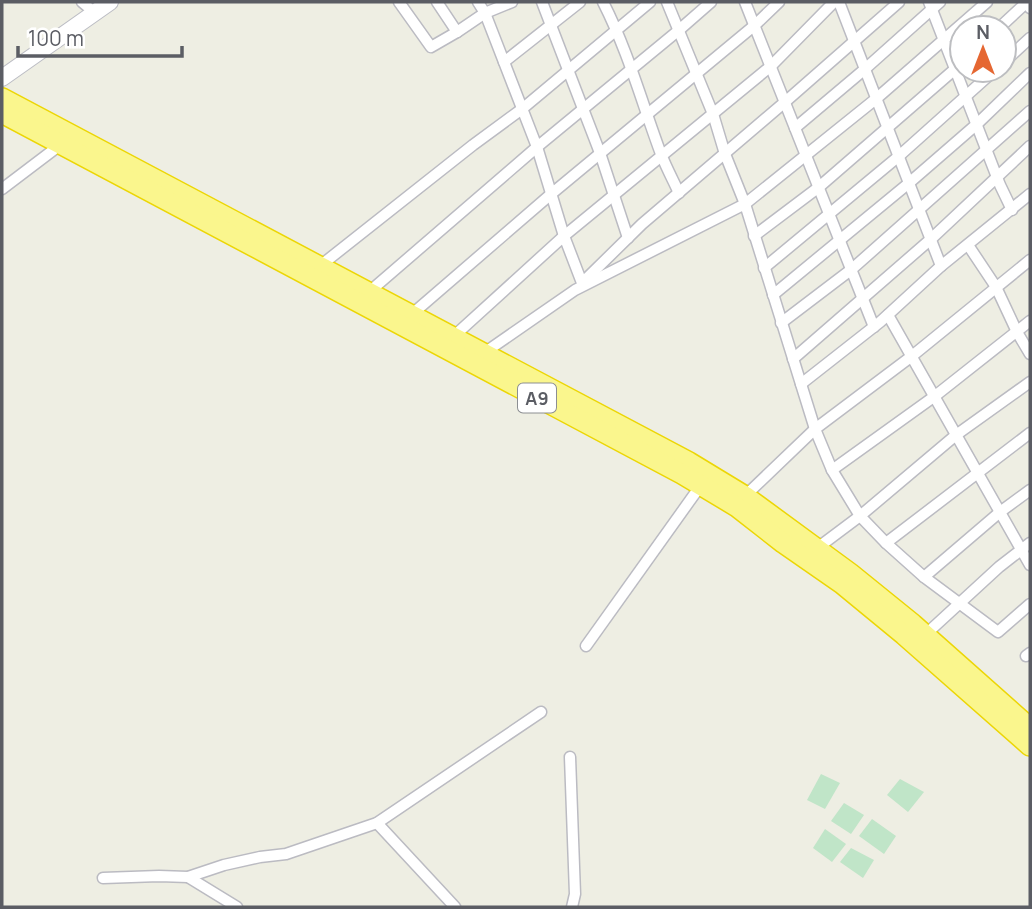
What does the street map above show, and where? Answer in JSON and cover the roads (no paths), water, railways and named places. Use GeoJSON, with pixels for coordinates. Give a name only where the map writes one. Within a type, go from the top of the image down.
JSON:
{"type":"FeatureCollection","features":[{"type":"Feature","properties":{"kind":"highway","name":"A9"},"geometry":{"type":"LineString","coordinates":[[2,98],[689,462],[745,496],[850,573],[1030,727]]}},
{"type":"Feature","properties":{"kind":"highway","name":"A9"},"geometry":{"type":"LineString","coordinates":[[2,113],[701,485],[842,584],[1030,746]]}},
{"type":"Feature","properties":{"kind":"street"},"geometry":{"type":"LineString","coordinates":[[2,78],[88,7],[110,2]]}},
{"type":"Feature","properties":{"kind":"street"},"geometry":{"type":"LineString","coordinates":[[399,2],[431,47],[485,13],[512,2]]}},
{"type":"Feature","properties":{"kind":"street"},"geometry":{"type":"LineString","coordinates":[[437,2],[457,32]]}},
{"type":"Feature","properties":{"kind":"street"},"geometry":{"type":"LineString","coordinates":[[478,2],[485,13],[537,147],[578,286]]}},
{"type":"Feature","properties":{"kind":"street"},"geometry":{"type":"LineString","coordinates":[[542,2],[600,153],[628,238]]}},
{"type":"Feature","properties":{"kind":"street"},"geometry":{"type":"LineString","coordinates":[[504,62],[580,2]]}},
{"type":"Feature","properties":{"kind":"street"},"geometry":{"type":"LineString","coordinates":[[603,2],[617,29],[662,156],[679,193]]}},
{"type":"Feature","properties":{"kind":"street"},"geometry":{"type":"LineString","coordinates":[[320,266],[522,109],[650,2]]}},
{"type":"Feature","properties":{"kind":"street"},"geometry":{"type":"LineString","coordinates":[[667,2],[713,114],[745,204],[815,429],[832,470],[860,516],[886,543],[924,577],[998,632],[1030,604]]}},
{"type":"Feature","properties":{"kind":"street"},"geometry":{"type":"LineString","coordinates":[[369,292],[711,2]]}},
{"type":"Feature","properties":{"kind":"street"},"geometry":{"type":"LineString","coordinates":[[746,2],[874,327]]}},
{"type":"Feature","properties":{"kind":"street"},"geometry":{"type":"LineString","coordinates":[[411,315],[779,2]]}},
{"type":"Feature","properties":{"kind":"street"},"geometry":{"type":"LineString","coordinates":[[453,337],[564,236],[771,66],[837,2],[941,266]]}},
{"type":"Feature","properties":{"kind":"street"},"geometry":{"type":"LineString","coordinates":[[484,354],[578,286],[628,238],[899,2]]}},
{"type":"Feature","properties":{"kind":"street"},"geometry":{"type":"LineString","coordinates":[[578,286],[745,204],[877,98],[987,2]]}},
{"type":"Feature","properties":{"kind":"street"},"geometry":{"type":"LineString","coordinates":[[1014,14],[1027,2],[1030,8]]}},
{"type":"Feature","properties":{"kind":"street"},"geometry":{"type":"LineString","coordinates":[[795,128],[865,69],[934,4],[948,45]]}},
{"type":"Feature","properties":{"kind":"street"},"geometry":{"type":"LineString","coordinates":[[754,236],[819,187],[948,75]]}},
{"type":"Feature","properties":{"kind":"street"},"geometry":{"type":"LineString","coordinates":[[773,295],[909,183],[1028,79]]}},
{"type":"Feature","properties":{"kind":"street"},"geometry":{"type":"LineString","coordinates":[[963,84],[1012,210]]}},
{"type":"Feature","properties":{"kind":"street"},"geometry":{"type":"LineString","coordinates":[[764,268],[899,156],[980,84]]}},
{"type":"Feature","properties":{"kind":"street"},"geometry":{"type":"LineString","coordinates":[[781,323],[852,269],[1030,111]]}},
{"type":"Feature","properties":{"kind":"street"},"geometry":{"type":"LineString","coordinates":[[2,189],[61,145]]}},
{"type":"Feature","properties":{"kind":"street"},"geometry":{"type":"LineString","coordinates":[[793,359],[931,239],[1030,146]]}},
{"type":"Feature","properties":{"kind":"street"},"geometry":{"type":"LineString","coordinates":[[801,384],[874,327],[941,266],[1030,194]]}},
{"type":"Feature","properties":{"kind":"street"},"geometry":{"type":"LineString","coordinates":[[968,245],[996,287],[1030,354]]}},
{"type":"Feature","properties":{"kind":"street"},"geometry":{"type":"LineString","coordinates":[[745,496],[815,429],[912,356],[1030,260]]}},
{"type":"Feature","properties":{"kind":"street"},"geometry":{"type":"LineString","coordinates":[[888,315],[1000,512],[1026,546],[1030,565]]}},
{"type":"Feature","properties":{"kind":"street"},"geometry":{"type":"LineString","coordinates":[[832,470],[935,396],[1030,321]]}},
{"type":"Feature","properties":{"kind":"street"},"geometry":{"type":"LineString","coordinates":[[816,548],[860,516],[957,435],[1030,382]]}},
{"type":"Feature","properties":{"kind":"street"},"geometry":{"type":"LineString","coordinates":[[886,543],[1030,433]]}},
{"type":"Feature","properties":{"kind":"street"},"geometry":{"type":"LineString","coordinates":[[586,646],[701,485]]}},
{"type":"Feature","properties":{"kind":"street"},"geometry":{"type":"LineString","coordinates":[[924,577],[1030,490]]}},
{"type":"Feature","properties":{"kind":"street"},"geometry":{"type":"LineString","coordinates":[[925,635],[1026,546]]}},
{"type":"Feature","properties":{"kind":"street"},"geometry":{"type":"LineString","coordinates":[[103,878],[188,877],[224,865],[286,854],[377,823],[541,712]]}},
{"type":"Feature","properties":{"kind":"street"},"geometry":{"type":"LineString","coordinates":[[570,757],[575,894],[572,907]]}},
{"type":"Feature","properties":{"kind":"street"},"geometry":{"type":"LineString","coordinates":[[377,823],[455,907]]}},
{"type":"Feature","properties":{"kind":"street"},"geometry":{"type":"LineString","coordinates":[[188,877],[237,907]]}}]}
